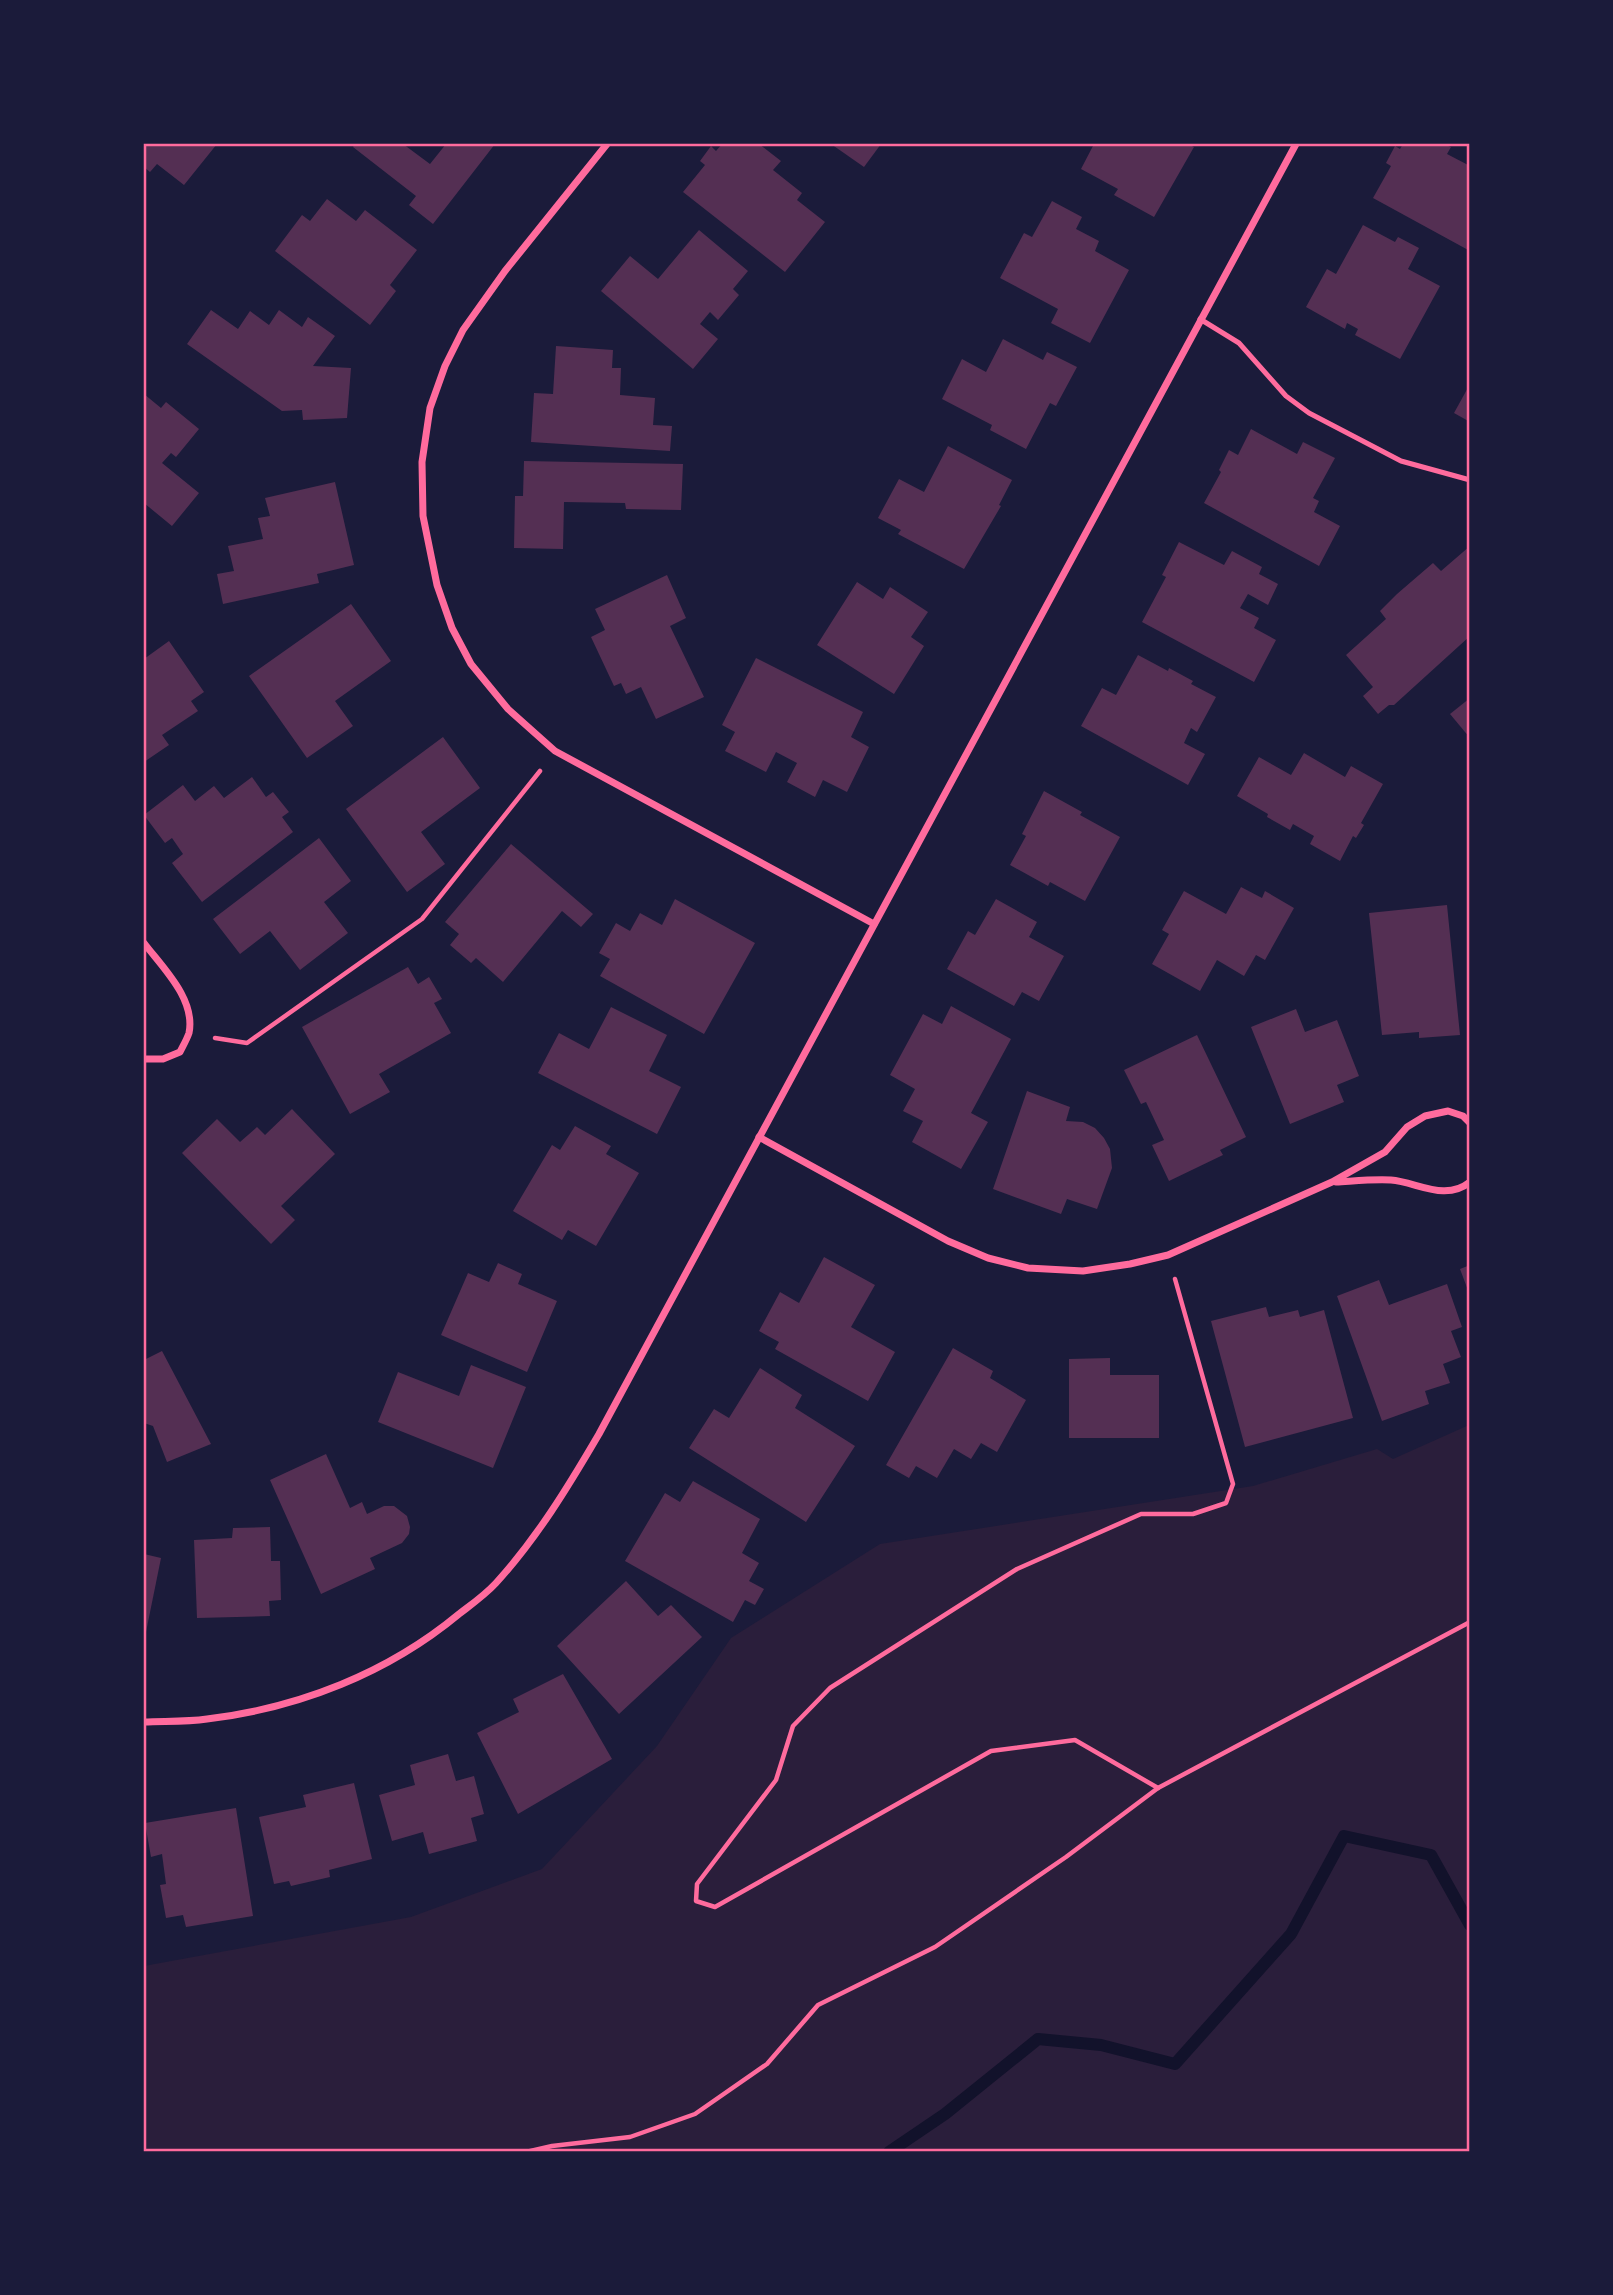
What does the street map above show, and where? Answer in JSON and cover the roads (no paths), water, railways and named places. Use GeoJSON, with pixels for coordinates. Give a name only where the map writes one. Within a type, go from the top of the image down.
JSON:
{"type":"FeatureCollection","features":[{"type":"Feature","properties":{"kind":"street"},"geometry":{"type":"LineString","coordinates":[[607,144],[505,271],[463,330],[445,366],[430,408],[422,462],[423,516],[437,585],[452,628],[471,664],[508,709],[555,751],[874,924]]}},
{"type":"Feature","properties":{"kind":"street"},"geometry":{"type":"LineString","coordinates":[[144,1722],[206,1720],[266,1709],[328,1691],[381,1666],[433,1636],[494,1585],[528,1546],[561,1500],[1296,144]]}},
{"type":"Feature","properties":{"kind":"street"},"geometry":{"type":"LineString","coordinates":[[144,943],[184,998],[190,1019],[189,1034],[180,1052],[163,1059],[144,1059]]}},
{"type":"Feature","properties":{"kind":"street"},"geometry":{"type":"LineString","coordinates":[[759,1137],[948,1241],[988,1258],[1028,1268],[1083,1271],[1168,1255],[1332,1182],[1385,1152],[1408,1127],[1425,1115],[1448,1111],[1463,1116],[1469,1123]]}},
{"type":"Feature","properties":{"kind":"street"},"geometry":{"type":"LineString","coordinates":[[1332,1182],[1392,1180],[1434,1191],[1452,1190],[1469,1182]]}},
{"type":"Feature","properties":{"kind":"lane"},"geometry":{"type":"LineString","coordinates":[[1200,319],[1239,343],[1286,396],[1309,413],[1401,461],[1469,480]]}},
{"type":"Feature","properties":{"kind":"waterway"},"geometry":{"type":"LineString","coordinates":[[889,2152],[945,2114],[1038,2039],[1101,2045],[1175,2064],[1291,1934],[1344,1836],[1431,1855],[1470,1925]]}}]}
